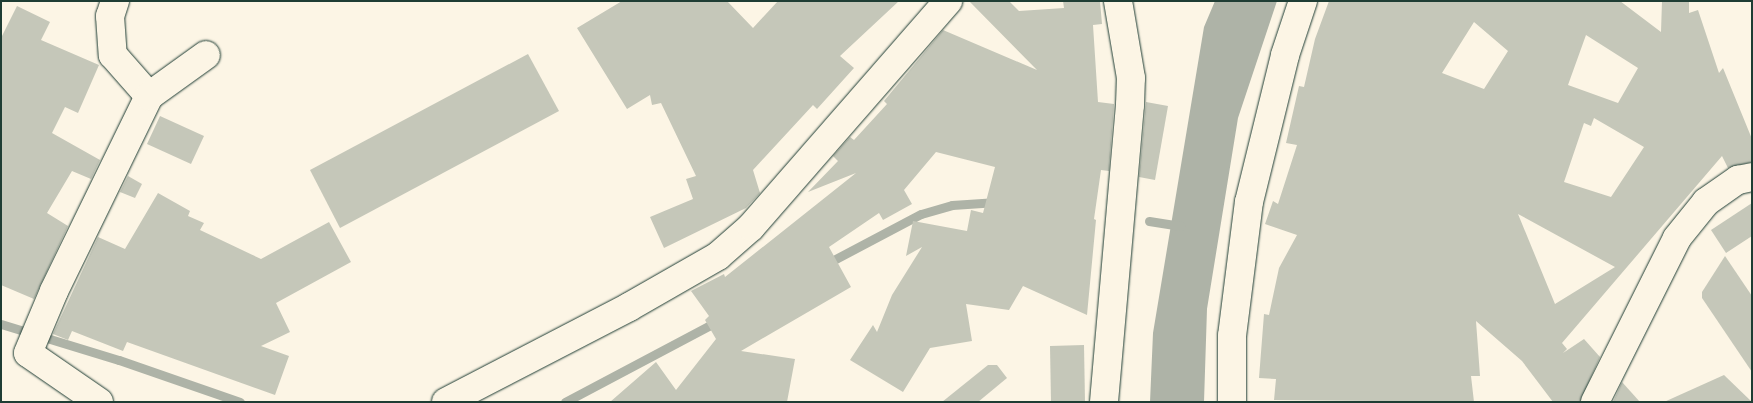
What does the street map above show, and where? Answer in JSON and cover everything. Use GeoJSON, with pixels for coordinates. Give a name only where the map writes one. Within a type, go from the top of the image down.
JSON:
{"type":"FeatureCollection","features":[{"type":"Feature","properties":{"kind":"street"},"geometry":{"type":"LineString","coordinates":[[115,1],[110,16],[113,55],[149,96]]}},
{"type":"Feature","properties":{"kind":"street"},"geometry":{"type":"LineString","coordinates":[[446,402],[646,298],[718,256],[751,227],[948,1]]}},
{"type":"Feature","properties":{"kind":"street"},"geometry":{"type":"LineString","coordinates":[[1104,402],[1131,78],[1118,1]]}},
{"type":"Feature","properties":{"kind":"street"},"geometry":{"type":"LineString","coordinates":[[1232,402],[1232,336],[1250,202],[1285,55],[1303,1]]}},
{"type":"Feature","properties":{"kind":"street"},"geometry":{"type":"LineString","coordinates":[[99,402],[28,353],[149,96],[206,55]]}},
{"type":"Feature","properties":{"kind":"street"},"geometry":{"type":"LineString","coordinates":[[1595,402],[1677,238],[1706,202],[1738,180],[1752,176]]}},
{"type":"Feature","properties":{"kind":"shaded area"},"geometry":{"type":"Polygon","coordinates":[[[1215,1],[1277,1],[1238,118],[1207,309],[1204,402],[1150,402],[1153,333],[1204,27],[1215,1]]]}},
{"type":"Feature","properties":{"kind":"building"},"geometry":{"type":"Polygon","coordinates":[[[622,1],[727,1],[753,28],[778,1],[899,1],[840,56],[854,68],[817,109],[813,105],[753,170],[760,193],[746,208],[664,248],[650,217],[693,199],[686,179],[696,176],[661,103],[652,105],[650,95],[627,109],[577,28],[622,1]]]}},
{"type":"Feature","properties":{"kind":"building"},"geometry":{"type":"Polygon","coordinates":[[[969,1],[1009,1],[1019,11],[1064,8],[1063,1],[1100,1],[1102,24],[1093,25],[1098,102],[1114,104],[1109,171],[1101,170],[1094,219],[1096,220],[1087,315],[1023,286],[1009,310],[966,304],[972,341],[930,348],[903,392],[850,360],[873,325],[877,332],[892,295],[922,247],[906,256],[913,221],[967,231],[971,210],[983,213],[995,167],[936,152],[904,190],[912,204],[883,220],[879,213],[829,247],[851,287],[741,351],[795,359],[787,402],[610,402],[656,362],[676,390],[716,339],[705,320],[709,316],[691,291],[724,274],[725,277],[856,173],[808,192],[838,161],[833,156],[850,137],[854,140],[887,104],[884,101],[943,30],[1037,70],[969,1]]]}},
{"type":"Feature","properties":{"kind":"building"},"geometry":{"type":"Polygon","coordinates":[[[1329,1],[1620,1],[1661,32],[1662,1],[1689,1],[1689,13],[1698,10],[1719,73],[1723,68],[1752,139],[1752,162],[1728,168],[1722,156],[1562,343],[1567,349],[1563,353],[1584,339],[1600,357],[1580,402],[1553,402],[1522,361],[1476,321],[1480,376],[1471,376],[1474,402],[1274,400],[1276,379],[1259,378],[1264,314],[1269,315],[1279,268],[1297,235],[1265,224],[1273,201],[1278,204],[1297,145],[1286,143],[1299,86],[1304,87],[1315,39],[1329,1]],[[1474,22],[1442,73],[1484,89],[1508,51],[1474,22]],[[1586,35],[1568,85],[1618,103],[1638,68],[1586,35]],[[1594,118],[1591,126],[1584,123],[1564,182],[1611,197],[1644,147],[1594,118]],[[1518,214],[1555,304],[1615,267],[1518,214]]]}},
{"type":"Feature","properties":{"kind":"building"},"geometry":{"type":"Polygon","coordinates":[[[17,6],[50,22],[41,40],[99,65],[78,113],[65,107],[52,133],[100,160],[91,179],[72,171],[47,213],[68,226],[34,299],[1,285],[1,38],[17,6]]]}},
{"type":"Feature","properties":{"kind":"building"},"geometry":{"type":"Polygon","coordinates":[[[528,54],[559,111],[340,228],[310,170],[528,54]]]}},
{"type":"Feature","properties":{"kind":"building"},"geometry":{"type":"Polygon","coordinates":[[[1146,102],[1168,106],[1155,180],[1139,177],[1146,102]]]}},
{"type":"Feature","properties":{"kind":"building"},"geometry":{"type":"Polygon","coordinates":[[[160,116],[204,136],[191,164],[147,144],[160,116]]]}},
{"type":"Feature","properties":{"kind":"building"},"geometry":{"type":"Polygon","coordinates":[[[128,176],[142,184],[135,198],[120,192],[128,176]]]}},
{"type":"Feature","properties":{"kind":"building"},"geometry":{"type":"Polygon","coordinates":[[[158,193],[190,211],[188,216],[204,223],[200,230],[261,259],[329,222],[351,262],[276,303],[290,332],[261,346],[289,356],[275,395],[127,342],[123,351],[72,331],[68,340],[53,334],[98,237],[125,249],[158,193]]]}},
{"type":"Feature","properties":{"kind":"building"},"geometry":{"type":"Polygon","coordinates":[[[1752,203],[1752,236],[1726,253],[1711,230],[1752,203]]]}},
{"type":"Feature","properties":{"kind":"building"},"geometry":{"type":"Polygon","coordinates":[[[1725,256],[1752,296],[1752,372],[1702,298],[1702,292],[1725,256]]]}},
{"type":"Feature","properties":{"kind":"building"},"geometry":{"type":"Polygon","coordinates":[[[1084,345],[1085,402],[1051,402],[1050,346],[1084,345]]]}},
{"type":"Feature","properties":{"kind":"building"},"geometry":{"type":"Polygon","coordinates":[[[988,365],[997,365],[1007,378],[978,402],[942,402],[988,365]]]}},
{"type":"Feature","properties":{"kind":"building"},"geometry":{"type":"Polygon","coordinates":[[[1724,375],[1752,402],[1664,402],[1724,375]]]}},
{"type":"Feature","properties":{"kind":"building"},"geometry":{"type":"Polygon","coordinates":[[[1622,382],[1640,402],[1613,402],[1622,382]]]}},
{"type":"Feature","properties":{"kind":"waterway"},"geometry":{"type":"LineString","coordinates":[[826,264],[921,214],[952,205],[997,202]]}},
{"type":"Feature","properties":{"kind":"waterway"},"geometry":{"type":"LineString","coordinates":[[1149,221],[1181,226]]}},
{"type":"Feature","properties":{"kind":"waterway"},"geometry":{"type":"LineString","coordinates":[[565,402],[718,321]]}},
{"type":"Feature","properties":{"kind":"waterway"},"geometry":{"type":"LineString","coordinates":[[1,324],[119,360],[240,402]]}}]}
